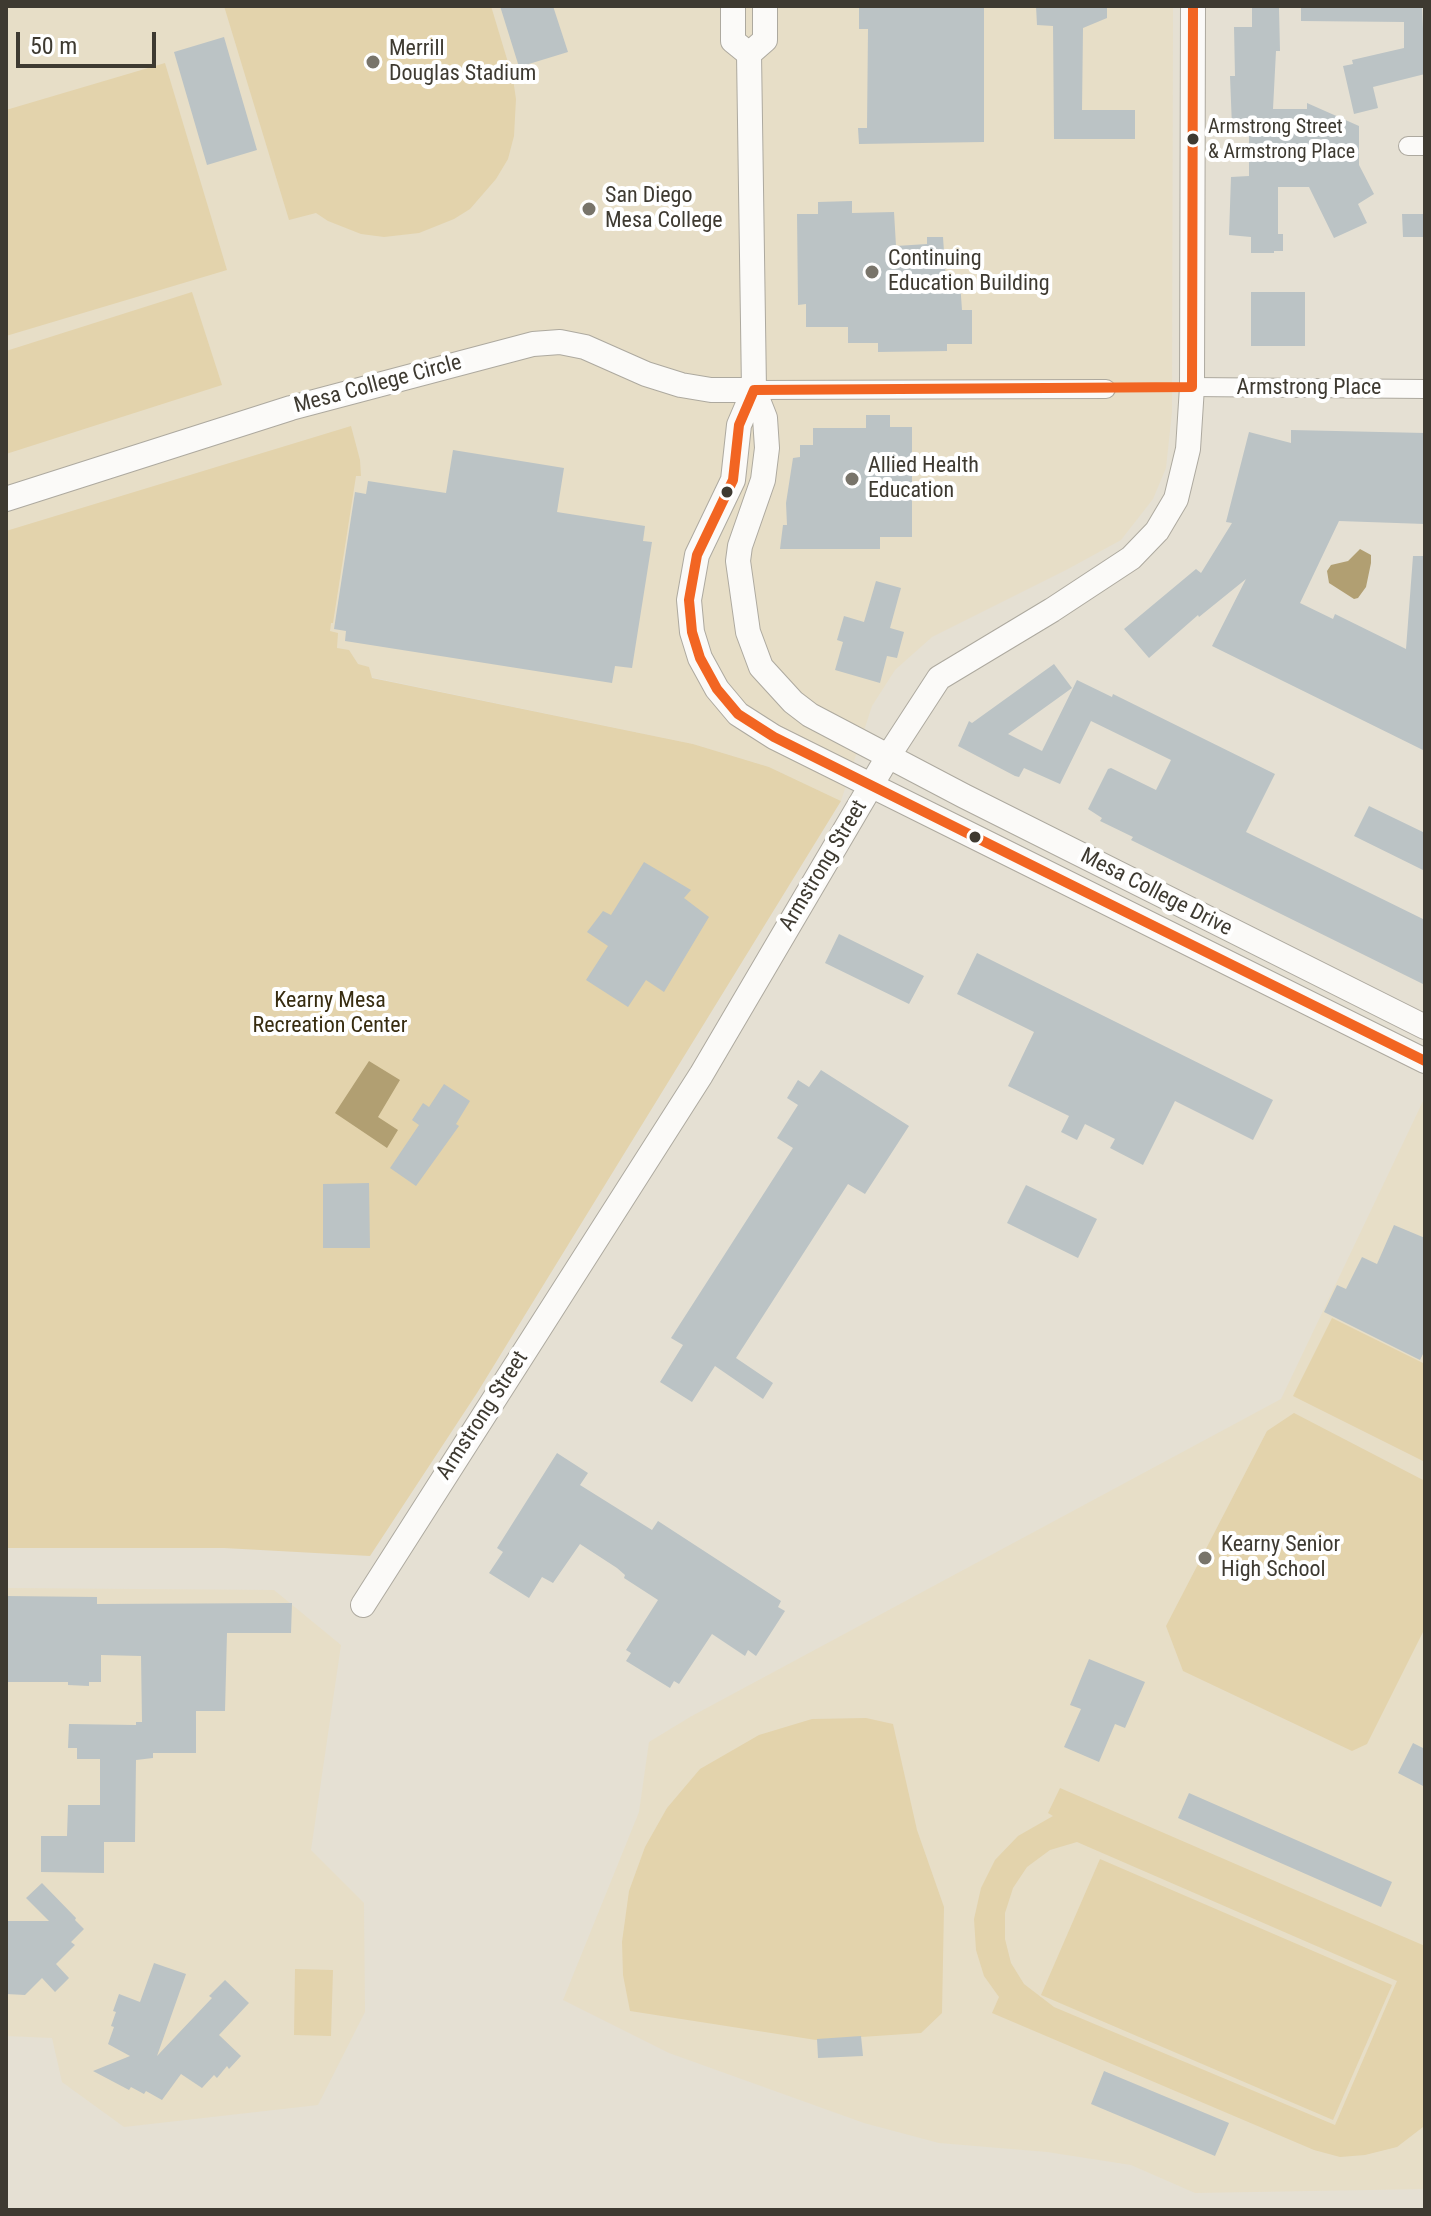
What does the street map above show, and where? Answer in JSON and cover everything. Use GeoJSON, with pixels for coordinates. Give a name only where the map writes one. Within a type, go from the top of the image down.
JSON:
{"type":"FeatureCollection","features":[{"type":"Feature","properties":{"kind":"street"},"geometry":{"type":"LineString","coordinates":[[733,6],[733,41],[749,54]]}},
{"type":"Feature","properties":{"kind":"street"},"geometry":{"type":"LineString","coordinates":[[765,6],[765,40],[749,54],[754,390],[765,418],[767,448],[763,480],[738,557],[744,613],[761,667],[793,702],[810,715],[889,755]]}},
{"type":"Feature","properties":{"kind":"street","name":"Armstrong Street"},"geometry":{"type":"LineString","coordinates":[[363,1605],[701,1075],[889,755],[939,678],[1131,558],[1157,531],[1176,499],[1188,449],[1192,387],[1193,6]]}},
{"type":"Feature","properties":{"kind":"street","name":"Mesa College Circle"},"geometry":{"type":"LineString","coordinates":[[6,499],[204,438],[283,410],[533,344],[560,342],[585,347],[646,374],[681,385],[754,390]]}},
{"type":"Feature","properties":{"kind":"street","name":"Armstrong Place"},"geometry":{"type":"LineString","coordinates":[[1192,387],[1425,389]]}},
{"type":"Feature","properties":{"kind":"street"},"geometry":{"type":"LineString","coordinates":[[754,390],[1106,389]]}},
{"type":"Feature","properties":{"kind":"street"},"geometry":{"type":"LineString","coordinates":[[754,390],[738,430],[733,480],[695,562],[689,591],[692,632],[700,658],[717,689],[738,714],[774,737],[871,786]]}},
{"type":"Feature","properties":{"kind":"street","name":"Mesa College Drive"},"geometry":{"type":"LineString","coordinates":[[889,755],[924,776],[1425,1027]]}},
{"type":"Feature","properties":{"kind":"street","name":"Mesa College Drive"},"geometry":{"type":"LineString","coordinates":[[871,786],[1425,1061]]}},
{"type":"Feature","properties":{"kind":"street"},"geometry":{"type":"LineString","coordinates":[[1338,1020],[1352,992]]}},
{"type":"Feature","properties":{"kind":"shaded area","name":"San Diego Mesa College"},"geometry":{"type":"Polygon","coordinates":[[[6,6],[1173,6],[1172,412],[1166,468],[1153,499],[1121,540],[932,637],[895,670],[872,706],[841,801],[769,767],[693,744],[341,671],[6,549],[6,6]]]}},
{"type":"Feature","properties":{"kind":"shaded area"},"geometry":{"type":"Polygon","coordinates":[[[1360,549],[1371,555],[1371,563],[1366,587],[1354,599],[1329,583],[1327,571],[1331,565],[1348,561],[1360,549]]]}},
{"type":"Feature","properties":{"kind":"shaded area"},"geometry":{"type":"Polygon","coordinates":[[[369,1061],[400,1080],[378,1117],[398,1130],[387,1148],[335,1113],[369,1061]]]}},
{"type":"Feature","properties":{"kind":"shaded area","name":"Kearny Senior High School"},"geometry":{"type":"Polygon","coordinates":[[[1425,1097],[1425,2189],[1195,2193],[1131,2165],[1047,2152],[939,2143],[864,2123],[669,2053],[563,2000],[639,1812],[649,1742],[690,1717],[1281,1399],[1425,1097]]]}},
{"type":"Feature","properties":{"kind":"shaded area"},"geometry":{"type":"Polygon","coordinates":[[[6,1588],[274,1590],[341,1645],[311,1850],[364,1903],[365,2012],[318,2105],[124,2127],[62,2082],[52,2038],[6,2036],[6,1588]]]}},
{"type":"Feature","properties":{"kind":"green space"},"geometry":{"type":"Polygon","coordinates":[[[224,6],[491,6],[516,99],[514,136],[508,159],[496,179],[470,209],[419,233],[384,237],[361,234],[316,213],[289,220],[224,6]]]}},
{"type":"Feature","properties":{"kind":"green space"},"geometry":{"type":"Polygon","coordinates":[[[165,63],[227,270],[6,336],[6,110],[165,63]]]}},
{"type":"Feature","properties":{"kind":"green space"},"geometry":{"type":"Polygon","coordinates":[[[192,292],[222,385],[6,454],[6,351],[192,292]]]}},
{"type":"Feature","properties":{"kind":"green space","name":"Kearny Mesa Recreation Center"},"geometry":{"type":"Polygon","coordinates":[[[351,426],[361,476],[356,476],[330,631],[338,633],[337,648],[349,650],[358,664],[369,667],[372,678],[693,744],[769,767],[841,801],[477,1393],[370,1556],[224,1548],[6,1548],[6,531],[351,426]]]}},
{"type":"Feature","properties":{"kind":"green space"},"geometry":{"type":"Polygon","coordinates":[[[1332,1318],[1425,1364],[1425,1462],[1293,1396],[1332,1318]]]}},
{"type":"Feature","properties":{"kind":"green space"},"geometry":{"type":"Polygon","coordinates":[[[1294,1413],[1425,1481],[1425,1628],[1367,1744],[1352,1751],[1183,1671],[1166,1626],[1267,1431],[1294,1413]]]}},
{"type":"Feature","properties":{"kind":"green space"},"geometry":{"type":"Polygon","coordinates":[[[866,1718],[893,1724],[917,1830],[944,1907],[942,2013],[921,2033],[816,2040],[630,2011],[623,1975],[622,1942],[629,1891],[645,1847],[667,1808],[700,1769],[759,1735],[812,1719],[866,1718]]]}},
{"type":"Feature","properties":{"kind":"green space"},"geometry":{"type":"Polygon","coordinates":[[[1060,1788],[1425,1946],[1423,2127],[1397,2147],[1340,2157],[1314,2150],[992,2013],[999,1997],[984,1976],[976,1950],[974,1919],[981,1888],[995,1860],[1018,1836],[1053,1816],[1048,1813],[1060,1788]],[[1077,1842],[1050,1850],[1027,1867],[1013,1888],[1005,1913],[1005,1939],[1011,1963],[1024,1984],[1054,2007],[1335,2125],[1397,1981],[1077,1842]]]}},
{"type":"Feature","properties":{"kind":"green space"},"geometry":{"type":"Polygon","coordinates":[[[1100,1859],[1392,1985],[1333,2120],[1041,1995],[1100,1859]]]}},
{"type":"Feature","properties":{"kind":"green space"},"geometry":{"type":"Polygon","coordinates":[[[295,1969],[333,1970],[331,2036],[294,2035],[295,1969]]]}},
{"type":"Feature","properties":{"kind":"building"},"geometry":{"type":"Polygon","coordinates":[[[500,6],[553,6],[568,52],[519,67],[500,6]]]}},
{"type":"Feature","properties":{"kind":"building"},"geometry":{"type":"Polygon","coordinates":[[[859,6],[984,6],[984,142],[859,144],[858,128],[867,128],[868,29],[859,29],[859,6]]]}},
{"type":"Feature","properties":{"kind":"building"},"geometry":{"type":"Polygon","coordinates":[[[1036,6],[1107,6],[1107,18],[1083,28],[1082,110],[1135,110],[1135,139],[1054,139],[1053,26],[1037,25],[1036,6]]]}},
{"type":"Feature","properties":{"kind":"building"},"geometry":{"type":"Polygon","coordinates":[[[1301,6],[1422,6],[1425,74],[1373,87],[1378,108],[1354,114],[1343,66],[1353,64],[1352,60],[1404,48],[1404,22],[1301,21],[1301,6]]]}},
{"type":"Feature","properties":{"kind":"building"},"geometry":{"type":"Polygon","coordinates":[[[1252,8],[1279,8],[1280,51],[1276,51],[1273,109],[1307,109],[1307,103],[1359,126],[1359,165],[1374,194],[1358,204],[1367,223],[1334,238],[1309,187],[1278,187],[1278,234],[1283,234],[1283,251],[1274,253],[1251,253],[1251,237],[1229,235],[1231,177],[1249,176],[1249,129],[1232,127],[1230,76],[1235,76],[1234,27],[1252,27],[1252,8]]]}},
{"type":"Feature","properties":{"kind":"building"},"geometry":{"type":"Polygon","coordinates":[[[224,37],[257,150],[207,165],[174,52],[224,37]]]}},
{"type":"Feature","properties":{"kind":"building","name":"Continuing Education Building"},"geometry":{"type":"Polygon","coordinates":[[[852,201],[852,213],[894,212],[896,246],[927,244],[927,237],[943,237],[946,281],[960,282],[962,310],[972,310],[972,344],[947,344],[947,351],[878,352],[878,343],[848,343],[848,327],[806,327],[806,304],[798,305],[797,214],[818,214],[818,202],[852,201]]]}},
{"type":"Feature","properties":{"kind":"building"},"geometry":{"type":"Polygon","coordinates":[[[1402,214],[1425,214],[1424,237],[1403,237],[1402,214]]]}},
{"type":"Feature","properties":{"kind":"building"},"geometry":{"type":"Polygon","coordinates":[[[1251,292],[1305,292],[1305,346],[1251,346],[1251,292]]]}},
{"type":"Feature","properties":{"kind":"building","name":"Allied Health Education"},"geometry":{"type":"Polygon","coordinates":[[[866,415],[890,415],[890,427],[912,427],[912,537],[880,537],[880,549],[780,549],[783,525],[787,525],[786,503],[793,458],[800,457],[800,445],[813,445],[813,428],[866,428],[866,415]]]}},
{"type":"Feature","properties":{"kind":"building"},"geometry":{"type":"Polygon","coordinates":[[[1291,430],[1425,433],[1425,524],[1339,521],[1300,603],[1333,619],[1335,614],[1406,649],[1413,556],[1425,556],[1425,751],[1212,646],[1246,579],[1149,658],[1124,629],[1196,569],[1201,573],[1232,523],[1226,522],[1249,432],[1291,443],[1291,430]]]}},
{"type":"Feature","properties":{"kind":"building"},"geometry":{"type":"Polygon","coordinates":[[[453,450],[564,468],[557,512],[645,526],[643,541],[652,542],[632,668],[615,666],[612,683],[345,641],[346,631],[334,629],[355,492],[366,494],[368,481],[446,493],[453,450]]]}},
{"type":"Feature","properties":{"kind":"building"},"geometry":{"type":"Polygon","coordinates":[[[876,581],[901,588],[890,628],[904,632],[897,658],[887,656],[880,683],[835,670],[843,642],[837,640],[844,616],[864,622],[876,581]]]}},
{"type":"Feature","properties":{"kind":"building"},"geometry":{"type":"Polygon","coordinates":[[[1054,664],[1072,688],[1008,734],[1042,751],[1077,680],[1112,697],[1113,694],[1275,774],[1246,832],[1425,920],[1425,985],[1131,840],[1133,837],[1100,821],[1102,818],[1088,809],[1108,769],[1156,790],[1171,760],[1091,721],[1060,784],[1024,768],[1019,777],[1015,776],[958,746],[969,721],[972,723],[1054,664]]]}},
{"type":"Feature","properties":{"kind":"building"},"geometry":{"type":"Polygon","coordinates":[[[1369,806],[1425,833],[1425,871],[1354,836],[1369,806]]]}},
{"type":"Feature","properties":{"kind":"building"},"geometry":{"type":"Polygon","coordinates":[[[644,862],[691,890],[684,898],[709,917],[664,992],[646,980],[628,1007],[586,980],[608,946],[587,932],[603,911],[611,915],[644,862]]]}},
{"type":"Feature","properties":{"kind":"building"},"geometry":{"type":"Polygon","coordinates":[[[839,934],[924,976],[909,1004],[825,963],[839,934]]]}},
{"type":"Feature","properties":{"kind":"building"},"geometry":{"type":"Polygon","coordinates":[[[977,953],[1273,1100],[1253,1140],[1175,1101],[1143,1165],[1110,1148],[1115,1139],[1085,1124],[1077,1140],[1061,1132],[1069,1116],[1008,1086],[1034,1032],[957,994],[977,953]]]}},
{"type":"Feature","properties":{"kind":"building"},"geometry":{"type":"Polygon","coordinates":[[[821,1070],[909,1126],[865,1194],[848,1184],[736,1358],[773,1383],[763,1399],[715,1366],[692,1402],[660,1382],[683,1345],[671,1338],[793,1148],[777,1138],[798,1105],[787,1098],[798,1080],[809,1087],[821,1070]]]}},
{"type":"Feature","properties":{"kind":"building"},"geometry":{"type":"Polygon","coordinates":[[[444,1084],[470,1101],[456,1124],[459,1126],[416,1186],[390,1168],[419,1125],[412,1120],[423,1103],[429,1107],[444,1084]]]}},
{"type":"Feature","properties":{"kind":"building"},"geometry":{"type":"Polygon","coordinates":[[[369,1183],[370,1248],[323,1248],[323,1184],[369,1183]]]}},
{"type":"Feature","properties":{"kind":"building"},"geometry":{"type":"Polygon","coordinates":[[[1026,1185],[1097,1219],[1078,1258],[1007,1223],[1026,1185]]]}},
{"type":"Feature","properties":{"kind":"building"},"geometry":{"type":"Polygon","coordinates":[[[1394,1225],[1425,1238],[1425,1350],[1420,1360],[1324,1312],[1337,1285],[1346,1289],[1362,1257],[1377,1264],[1394,1225]]]}},
{"type":"Feature","properties":{"kind":"building"},"geometry":{"type":"Polygon","coordinates":[[[557,1453],[588,1473],[580,1485],[652,1530],[658,1521],[781,1601],[778,1607],[785,1611],[756,1656],[748,1650],[745,1656],[712,1634],[679,1684],[674,1681],[670,1688],[626,1661],[631,1653],[626,1650],[658,1600],[580,1544],[553,1583],[542,1577],[529,1598],[489,1573],[503,1552],[497,1548],[557,1453]]]}},
{"type":"Feature","properties":{"kind":"building"},"geometry":{"type":"Polygon","coordinates":[[[6,1596],[97,1597],[97,1604],[292,1603],[291,1633],[227,1633],[225,1711],[196,1711],[196,1753],[153,1753],[153,1758],[136,1760],[135,1842],[104,1842],[104,1873],[41,1872],[41,1836],[67,1836],[68,1805],[100,1805],[100,1759],[77,1759],[77,1748],[68,1748],[69,1724],[136,1725],[136,1722],[142,1722],[141,1656],[101,1655],[101,1682],[89,1682],[89,1686],[68,1685],[68,1682],[8,1682],[6,1596]]]}},
{"type":"Feature","properties":{"kind":"building"},"geometry":{"type":"Polygon","coordinates":[[[1089,1659],[1145,1682],[1125,1728],[1115,1724],[1099,1762],[1064,1747],[1081,1709],[1070,1705],[1089,1659]]]}},
{"type":"Feature","properties":{"kind":"building"},"geometry":{"type":"Polygon","coordinates":[[[1413,1743],[1425,1749],[1425,1787],[1398,1773],[1413,1743]]]}},
{"type":"Feature","properties":{"kind":"building"},"geometry":{"type":"Polygon","coordinates":[[[1189,1793],[1392,1882],[1381,1907],[1178,1818],[1189,1793]]]}},
{"type":"Feature","properties":{"kind":"building"},"geometry":{"type":"Polygon","coordinates":[[[42,1883],[84,1929],[71,1942],[75,1945],[56,1964],[69,1978],[55,1992],[42,1978],[25,1995],[6,1994],[6,1921],[49,1921],[26,1898],[42,1883]]]}},
{"type":"Feature","properties":{"kind":"building"},"geometry":{"type":"Polygon","coordinates":[[[154,1963],[186,1974],[157,2056],[225,1980],[249,2003],[219,2035],[241,2056],[217,2078],[214,2075],[202,2088],[181,2074],[162,2100],[146,2091],[144,2094],[131,2087],[129,2090],[93,2071],[130,2056],[108,2044],[114,2027],[111,2026],[116,2012],[113,2011],[119,1994],[140,2002],[154,1963]]]}},
{"type":"Feature","properties":{"kind":"building"},"geometry":{"type":"Polygon","coordinates":[[[861,2036],[863,2056],[818,2058],[817,2039],[861,2036]]]}},
{"type":"Feature","properties":{"kind":"building"},"geometry":{"type":"Polygon","coordinates":[[[1104,2071],[1229,2123],[1215,2156],[1091,2104],[1104,2071]]]}},
{"type":"Feature","properties":{"kind":"transit line"},"geometry":{"type":"LineString","coordinates":[[1192,387],[1193,6]]}},
{"type":"Feature","properties":{"kind":"transit line"},"geometry":{"type":"LineString","coordinates":[[754,390],[1192,387]]}},
{"type":"Feature","properties":{"kind":"transit line"},"geometry":{"type":"LineString","coordinates":[[754,390],[739,425],[733,480],[697,555],[689,600],[692,632],[700,658],[717,689],[738,714],[774,737],[1425,1061]]}},
{"type":"Feature","properties":{"kind":"place","name":"Merrill Douglas Stadium"},"geometry":{"type":"Point","coordinates":[373,62]}},
{"type":"Feature","properties":{"kind":"place","name":"Armstrong Street & Armstrong Place"},"geometry":{"type":"Point","coordinates":[1193,139]}},
{"type":"Feature","properties":{"kind":"place","name":"San Diego Mesa College"},"geometry":{"type":"Point","coordinates":[589,209]}},
{"type":"Feature","properties":{"kind":"place","name":"Continuing Education Building"},"geometry":{"type":"Point","coordinates":[872,272]}},
{"type":"Feature","properties":{"kind":"place","name":"Allied Health Education"},"geometry":{"type":"Point","coordinates":[852,479]}},
{"type":"Feature","properties":{"kind":"place","name":"Kearny Senior High School"},"geometry":{"type":"Point","coordinates":[1205,1558]}}]}
